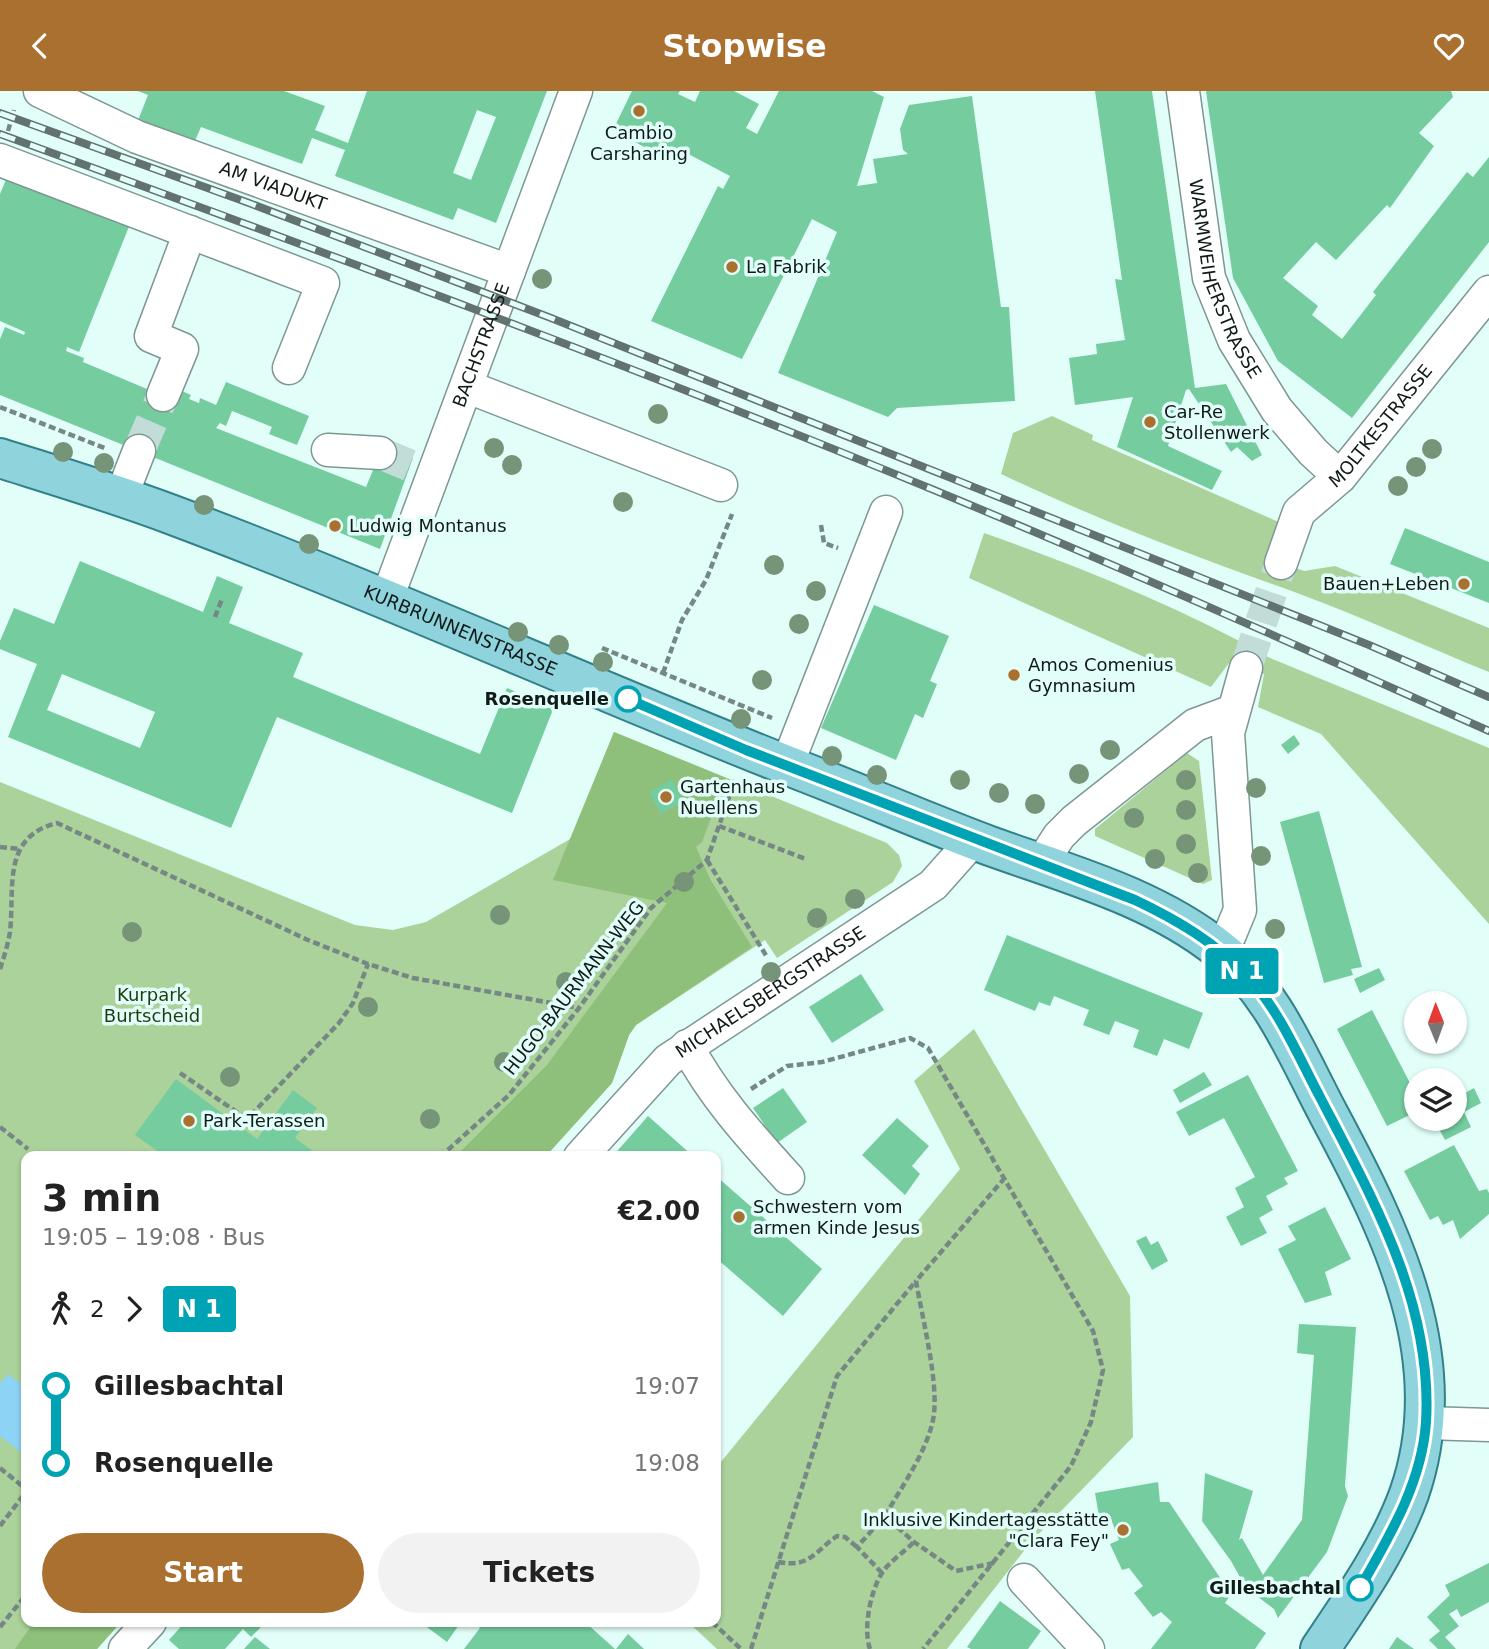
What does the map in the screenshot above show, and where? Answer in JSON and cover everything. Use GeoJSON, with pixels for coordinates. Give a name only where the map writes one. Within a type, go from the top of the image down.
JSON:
{"type":"FeatureCollection","features":[{"type":"Feature","properties":{"kind":"main road","name":"KURBRUNNENSTRASSE"},"geometry":{"type":"LineString","coordinates":[[0,458],[121,497],[386,601],[746,750],[1114,891],[1175,919],[1223,951],[1250,979],[1277,1015],[1378,1207],[1410,1295],[1422,1349],[1426,1423],[1421,1455],[1397,1521],[1359,1591],[1321,1649]]}},
{"type":"Feature","properties":{"kind":"street","name":"AM VIADUKT"},"geometry":{"type":"LineString","coordinates":[[40,91],[137,137],[509,271]]}},
{"type":"Feature","properties":{"kind":"street","name":"BACHSTRASSE"},"geometry":{"type":"LineString","coordinates":[[386,601],[423,470],[468,387],[576,91]]}},
{"type":"Feature","properties":{"kind":"street","name":"WARMWEIHERSTRASSE"},"geometry":{"type":"LineString","coordinates":[[1183,91],[1209,278],[1234,340],[1277,410],[1312,452],[1340,477]]}},
{"type":"Feature","properties":{"kind":"street"},"geometry":{"type":"LineString","coordinates":[[4,147],[190,232],[323,283],[289,367]]}},
{"type":"Feature","properties":{"kind":"street"},"geometry":{"type":"LineString","coordinates":[[163,395],[183,349],[151,336],[190,232]]}},
{"type":"Feature","properties":{"kind":"street","name":"MOLTKESTRASSE"},"geometry":{"type":"LineString","coordinates":[[1282,563],[1299,512],[1340,477],[1489,292]]}},
{"type":"Feature","properties":{"kind":"street"},"geometry":{"type":"LineString","coordinates":[[468,387],[720,485]]}},
{"type":"Feature","properties":{"kind":"street"},"geometry":{"type":"LineString","coordinates":[[328,450],[380,453]]}},
{"type":"Feature","properties":{"kind":"street"},"geometry":{"type":"LineString","coordinates":[[121,497],[138,456]]}},
{"type":"Feature","properties":{"kind":"street"},"geometry":{"type":"LineString","coordinates":[[787,765],[886,512]]}},
{"type":"Feature","properties":{"kind":"street"},"geometry":{"type":"LineString","coordinates":[[1223,951],[1240,910],[1228,733],[1245,668]]}},
{"type":"Feature","properties":{"kind":"street"},"geometry":{"type":"LineString","coordinates":[[1041,864],[1059,836],[1074,821],[1195,725],[1233,711]]}},
{"type":"Feature","properties":{"kind":"street","name":"MICHAELSBERGSTRASSE"},"geometry":{"type":"LineString","coordinates":[[585,1151],[649,1078],[687,1046],[933,885],[973,839]]}},
{"type":"Feature","properties":{"kind":"street"},"geometry":{"type":"LineString","coordinates":[[687,1046],[706,1082],[723,1106],[788,1178]]}},
{"type":"Feature","properties":{"kind":"street"},"geometry":{"type":"LineString","coordinates":[[1426,1423],[1489,1425]]}},
{"type":"Feature","properties":{"kind":"street"},"geometry":{"type":"LineString","coordinates":[[1024,1580],[1057,1638],[1088,1649]]}},
{"type":"Feature","properties":{"kind":"street"},"geometry":{"type":"LineString","coordinates":[[125,1649],[145,1627]]}},
{"type":"Feature","properties":{"kind":"path"},"geometry":{"type":"LineString","coordinates":[[4,147],[14,109]]}},
{"type":"Feature","properties":{"kind":"path"},"geometry":{"type":"LineString","coordinates":[[0,407],[138,456]]}},
{"type":"Feature","properties":{"kind":"path"},"geometry":{"type":"LineString","coordinates":[[663,673],[682,620],[706,580],[729,522]]}},
{"type":"Feature","properties":{"kind":"path"},"geometry":{"type":"LineString","coordinates":[[821,524],[824,543],[836,547]]}},
{"type":"Feature","properties":{"kind":"path"},"geometry":{"type":"LineString","coordinates":[[215,617],[222,599]]}},
{"type":"Feature","properties":{"kind":"path","name":"HUGO-BAURMANN-WEG"},"geometry":{"type":"LineString","coordinates":[[447,1151],[509,1095],[579,1008],[651,908],[706,860],[746,750]]}},
{"type":"Feature","properties":{"kind":"path"},"geometry":{"type":"LineString","coordinates":[[0,969],[10,932],[13,868],[20,849],[37,828],[57,823],[308,940],[368,964],[413,978],[579,1008]]}},
{"type":"Feature","properties":{"kind":"path"},"geometry":{"type":"LineString","coordinates":[[719,826],[806,859]]}},
{"type":"Feature","properties":{"kind":"path"},"geometry":{"type":"LineString","coordinates":[[0,847],[20,849]]}},
{"type":"Feature","properties":{"kind":"path"},"geometry":{"type":"LineString","coordinates":[[706,860],[755,937]]}},
{"type":"Feature","properties":{"kind":"path"},"geometry":{"type":"LineString","coordinates":[[180,1073],[241,1115],[250,1116],[339,1023],[353,1003],[368,964]]}},
{"type":"Feature","properties":{"kind":"path"},"geometry":{"type":"LineString","coordinates":[[723,1106],[787,1066],[822,1062],[910,1038],[928,1048],[1093,1331],[1104,1370],[1091,1422],[1071,1466],[923,1649]]}},
{"type":"Feature","properties":{"kind":"path"},"geometry":{"type":"LineString","coordinates":[[0,1126],[28,1149]]}},
{"type":"Feature","properties":{"kind":"path"},"geometry":{"type":"LineString","coordinates":[[751,1649],[837,1376],[1003,1180]]}},
{"type":"Feature","properties":{"kind":"path"},"geometry":{"type":"LineString","coordinates":[[857,1548],[885,1516],[929,1437],[934,1417],[934,1397],[916,1281]]}},
{"type":"Feature","properties":{"kind":"path"},"geometry":{"type":"LineString","coordinates":[[0,1468],[21,1487]]}},
{"type":"Feature","properties":{"kind":"path"},"geometry":{"type":"LineString","coordinates":[[0,1527],[21,1498]]}},
{"type":"Feature","properties":{"kind":"path"},"geometry":{"type":"LineString","coordinates":[[885,1516],[915,1542],[956,1571],[995,1563]]}},
{"type":"Feature","properties":{"kind":"path"},"geometry":{"type":"LineString","coordinates":[[778,1562],[795,1565],[812,1558],[837,1536],[845,1537],[882,1573]]}},
{"type":"Feature","properties":{"kind":"path"},"geometry":{"type":"LineString","coordinates":[[870,1649],[866,1638],[873,1594],[882,1573],[915,1542]]}},
{"type":"Feature","properties":{"kind":"path"},"geometry":{"type":"LineString","coordinates":[[0,1627],[21,1601]]}},
{"type":"Feature","properties":{"kind":"path"},"geometry":{"type":"LineString","coordinates":[[717,1627],[741,1649]]}},
{"type":"Feature","properties":{"kind":"green space"},"geometry":{"type":"Polygon","coordinates":[[[1052,416],[1093,435],[1092,440],[1281,523],[1281,563],[1304,571],[1335,566],[1489,628],[1489,672],[1321,602],[1111,522],[1001,474],[1013,433],[1052,416]]]}},
{"type":"Feature","properties":{"kind":"green space"},"geometry":{"type":"Polygon","coordinates":[[[984,533],[1130,589],[1270,658],[1489,748],[1489,924],[1321,734],[1258,707],[1264,674],[1229,663],[1211,687],[969,578],[984,533]]]}},
{"type":"Feature","properties":{"kind":"green space","name":"Kurpark Burtscheid"},"geometry":{"type":"Polygon","coordinates":[[[614,732],[887,843],[899,855],[902,866],[893,882],[777,958],[765,940],[636,1025],[629,1035],[612,1083],[550,1151],[21,1151],[21,1627],[117,1627],[97,1649],[0,1649],[0,782],[355,925],[393,930],[426,922],[572,838],[614,732]]]}},
{"type":"Feature","properties":{"kind":"green space"},"geometry":{"type":"Polygon","coordinates":[[[614,732],[726,778],[702,842],[696,847],[710,879],[752,947],[636,1025],[629,1035],[612,1083],[550,1151],[461,1151],[547,1065],[667,903],[553,880],[614,732]]]}},
{"type":"Feature","properties":{"kind":"green space"},"geometry":{"type":"Polygon","coordinates":[[[1187,753],[1199,761],[1212,880],[1203,884],[1095,836],[1095,829],[1187,753]]]}},
{"type":"Feature","properties":{"kind":"green space"},"geometry":{"type":"Polygon","coordinates":[[[974,1029],[1130,1296],[1133,1437],[1031,1542],[947,1649],[717,1649],[693,1627],[721,1627],[721,1462],[960,1169],[914,1081],[974,1029]]]}},
{"type":"Feature","properties":{"kind":"green space"},"geometry":{"type":"Polygon","coordinates":[[[30,1627],[117,1627],[97,1649],[15,1649],[30,1627]]]}},
{"type":"Feature","properties":{"kind":"water"},"geometry":{"type":"Polygon","coordinates":[[[8,1374],[21,1384],[21,1452],[0,1436],[0,1384],[8,1374]]]}},
{"type":"Feature","properties":{"kind":"building"},"geometry":{"type":"Polygon","coordinates":[[[138,91],[284,91],[325,106],[315,130],[348,143],[367,91],[547,91],[496,223],[458,208],[453,220],[335,176],[345,150],[312,138],[302,164],[201,127],[194,143],[137,123],[148,95],[138,91]],[[477,110],[453,173],[471,180],[496,117],[477,110]]]}},
{"type":"Feature","properties":{"kind":"building"},"geometry":{"type":"Polygon","coordinates":[[[632,91],[680,91],[678,94],[695,102],[700,91],[734,91],[759,104],[746,128],[757,134],[779,91],[872,91],[884,97],[857,186],[877,183],[873,159],[908,154],[903,150],[900,129],[909,105],[972,96],[1001,307],[1009,307],[1015,401],[897,408],[888,417],[778,373],[837,232],[812,219],[742,359],[651,321],[718,186],[723,189],[730,176],[677,148],[670,161],[613,130],[632,91]]]}},
{"type":"Feature","properties":{"kind":"building"},"geometry":{"type":"Polygon","coordinates":[[[1095,91],[1152,91],[1195,388],[1226,384],[1262,455],[1252,461],[1237,447],[1231,452],[1189,389],[1186,390],[1168,446],[1222,471],[1212,490],[1117,447],[1133,397],[1075,405],[1069,358],[1097,354],[1096,344],[1125,340],[1115,279],[1122,280],[1095,91]]]}},
{"type":"Feature","properties":{"kind":"building"},"geometry":{"type":"Polygon","coordinates":[[[1206,91],[1451,91],[1453,97],[1419,133],[1434,146],[1390,208],[1387,205],[1336,260],[1316,242],[1283,278],[1318,306],[1312,315],[1342,339],[1376,295],[1373,292],[1467,172],[1473,177],[1489,157],[1489,242],[1352,418],[1278,361],[1233,278],[1206,91]]]}},
{"type":"Feature","properties":{"kind":"building"},"geometry":{"type":"Polygon","coordinates":[[[8,175],[130,224],[79,352],[67,347],[66,351],[84,358],[83,362],[154,392],[175,388],[191,395],[189,399],[199,403],[200,398],[216,405],[226,382],[309,416],[297,445],[269,434],[272,427],[232,411],[226,426],[220,423],[216,428],[366,487],[383,446],[413,458],[380,549],[0,395],[0,339],[5,327],[24,335],[25,332],[0,321],[0,194],[8,175]]]}},
{"type":"Feature","properties":{"kind":"building","name":"Bauen+Leben"},"geometry":{"type":"Polygon","coordinates":[[[1405,528],[1489,562],[1489,603],[1390,564],[1405,528]]]}},
{"type":"Feature","properties":{"kind":"building"},"geometry":{"type":"Polygon","coordinates":[[[80,561],[203,612],[217,576],[243,587],[229,623],[303,653],[293,677],[480,754],[507,688],[554,707],[512,813],[277,717],[231,828],[8,737],[37,664],[0,649],[0,641],[14,608],[54,624],[80,561]],[[62,674],[47,710],[140,748],[155,712],[62,674]]]}},
{"type":"Feature","properties":{"kind":"building"},"geometry":{"type":"Polygon","coordinates":[[[874,605],[949,636],[930,681],[937,684],[923,718],[915,714],[896,760],[821,728],[874,605]]]}},
{"type":"Feature","properties":{"kind":"building"},"geometry":{"type":"Polygon","coordinates":[[[1294,735],[1300,744],[1288,754],[1281,745],[1294,735]]]}},
{"type":"Feature","properties":{"kind":"building","name":"Gartenhaus Nuellens"},"geometry":{"type":"Polygon","coordinates":[[[672,779],[684,802],[661,814],[649,792],[672,779]]]}},
{"type":"Feature","properties":{"kind":"building"},"geometry":{"type":"Polygon","coordinates":[[[1319,811],[1362,967],[1351,969],[1353,975],[1324,983],[1280,822],[1319,811]]]}},
{"type":"Feature","properties":{"kind":"building"},"geometry":{"type":"Polygon","coordinates":[[[1007,935],[1203,1013],[1189,1049],[1164,1039],[1157,1056],[1133,1047],[1139,1030],[1115,1021],[1109,1035],[1083,1025],[1089,1010],[1054,996],[1050,1006],[1039,1002],[1035,1011],[984,990],[1007,935]]]}},
{"type":"Feature","properties":{"kind":"building"},"geometry":{"type":"Polygon","coordinates":[[[1379,968],[1385,980],[1360,993],[1354,979],[1379,968]]]}},
{"type":"Feature","properties":{"kind":"building"},"geometry":{"type":"Polygon","coordinates":[[[861,974],[884,1010],[832,1043],[809,1007],[861,974]]]}},
{"type":"Feature","properties":{"kind":"building"},"geometry":{"type":"Polygon","coordinates":[[[1372,1010],[1404,1071],[1404,1118],[1387,1126],[1337,1029],[1372,1010]]]}},
{"type":"Feature","properties":{"kind":"building"},"geometry":{"type":"Polygon","coordinates":[[[1204,1072],[1212,1085],[1180,1103],[1173,1090],[1204,1072]]]}},
{"type":"Feature","properties":{"kind":"building"},"geometry":{"type":"Polygon","coordinates":[[[1248,1075],[1298,1171],[1284,1178],[1288,1184],[1266,1196],[1273,1210],[1259,1218],[1267,1233],[1241,1246],[1226,1217],[1244,1207],[1235,1188],[1255,1177],[1224,1118],[1189,1136],[1176,1112],[1248,1075]]]}},
{"type":"Feature","properties":{"kind":"building","name":"Park-Terassen"},"geometry":{"type":"Polygon","coordinates":[[[176,1079],[257,1139],[293,1090],[317,1108],[295,1138],[313,1151],[158,1151],[135,1135],[176,1079]]]}},
{"type":"Feature","properties":{"kind":"building"},"geometry":{"type":"Polygon","coordinates":[[[783,1088],[807,1122],[777,1143],[753,1108],[783,1088]]]}},
{"type":"Feature","properties":{"kind":"building"},"geometry":{"type":"Polygon","coordinates":[[[1474,1088],[1481,1103],[1467,1110],[1467,1092],[1474,1088]]]}},
{"type":"Feature","properties":{"kind":"building"},"geometry":{"type":"Polygon","coordinates":[[[648,1116],[687,1151],[617,1151],[648,1116]]]}},
{"type":"Feature","properties":{"kind":"building"},"geometry":{"type":"Polygon","coordinates":[[[897,1118],[929,1146],[912,1166],[920,1174],[905,1195],[862,1155],[897,1118]]]}},
{"type":"Feature","properties":{"kind":"building"},"geometry":{"type":"Polygon","coordinates":[[[1440,1131],[1463,1131],[1445,1140],[1440,1131]]]}},
{"type":"Feature","properties":{"kind":"building"},"geometry":{"type":"Polygon","coordinates":[[[1454,1145],[1479,1191],[1487,1189],[1489,1193],[1489,1214],[1460,1239],[1453,1220],[1443,1225],[1438,1216],[1430,1220],[1404,1171],[1454,1145]]]}},
{"type":"Feature","properties":{"kind":"building","name":"Schwestern vom armen Kinde Jesus"},"geometry":{"type":"Polygon","coordinates":[[[721,1180],[822,1269],[783,1316],[721,1262],[721,1180]]]}},
{"type":"Feature","properties":{"kind":"building"},"geometry":{"type":"Polygon","coordinates":[[[1325,1207],[1351,1259],[1325,1272],[1332,1295],[1305,1303],[1278,1249],[1296,1240],[1288,1226],[1325,1207]]]}},
{"type":"Feature","properties":{"kind":"building"},"geometry":{"type":"Polygon","coordinates":[[[1146,1236],[1151,1245],[1158,1241],[1168,1261],[1152,1270],[1136,1241],[1146,1236]]]}},
{"type":"Feature","properties":{"kind":"building"},"geometry":{"type":"Polygon","coordinates":[[[1299,1324],[1356,1327],[1345,1486],[1348,1496],[1327,1552],[1278,1618],[1274,1609],[1246,1588],[1231,1561],[1202,1521],[1205,1473],[1253,1491],[1239,1540],[1242,1538],[1263,1575],[1302,1520],[1314,1355],[1297,1353],[1299,1324]]]}},
{"type":"Feature","properties":{"kind":"building"},"geometry":{"type":"Polygon","coordinates":[[[1158,1482],[1160,1502],[1169,1502],[1231,1594],[1225,1603],[1266,1633],[1255,1649],[1151,1649],[1172,1622],[1161,1612],[1153,1617],[1134,1593],[1143,1586],[1129,1568],[1122,1570],[1110,1544],[1119,1540],[1111,1519],[1100,1522],[1095,1493],[1158,1482]]]}},
{"type":"Feature","properties":{"kind":"building"},"geometry":{"type":"Polygon","coordinates":[[[1489,1563],[1489,1602],[1461,1617],[1457,1609],[1449,1614],[1459,1626],[1445,1637],[1456,1649],[1438,1649],[1429,1640],[1440,1631],[1427,1617],[1450,1595],[1445,1585],[1489,1563]]]}},
{"type":"Feature","properties":{"kind":"building"},"geometry":{"type":"Polygon","coordinates":[[[1000,1601],[1041,1631],[1028,1649],[967,1647],[1000,1601]]]}},
{"type":"Feature","properties":{"kind":"building"},"geometry":{"type":"Polygon","coordinates":[[[181,1627],[261,1627],[251,1637],[243,1629],[225,1649],[179,1649],[169,1640],[181,1627]]]}},
{"type":"Feature","properties":{"kind":"building"},"geometry":{"type":"Polygon","coordinates":[[[427,1627],[458,1627],[447,1642],[427,1627]]]}},
{"type":"Feature","properties":{"kind":"building"},"geometry":{"type":"Polygon","coordinates":[[[591,1627],[615,1649],[464,1649],[480,1628],[591,1627]]]}},
{"type":"Feature","properties":{"kind":"building"},"geometry":{"type":"Polygon","coordinates":[[[628,1634],[644,1649],[616,1649],[628,1634]]]}},
{"type":"Feature","properties":{"kind":"building"},"geometry":{"type":"Polygon","coordinates":[[[255,1637],[270,1649],[244,1649],[255,1637]]]}},
{"type":"Feature","properties":{"kind":"building"},"geometry":{"type":"Polygon","coordinates":[[[1397,1637],[1414,1649],[1389,1649],[1397,1637]]]}},
{"type":"Feature","properties":{"kind":"tunnel"},"geometry":{"type":"LineString","coordinates":[[139,451],[163,395]]}},
{"type":"Feature","properties":{"kind":"tunnel"},"geometry":{"type":"LineString","coordinates":[[380,453],[411,466]]}},
{"type":"Feature","properties":{"kind":"tunnel"},"geometry":{"type":"LineString","coordinates":[[1246,668],[1281,563]]}},
{"type":"Feature","properties":{"kind":"railway"},"geometry":{"type":"LineString","coordinates":[[0,113],[249,203],[551,318],[1369,645],[1489,697]]}},
{"type":"Feature","properties":{"kind":"railway"},"geometry":{"type":"LineString","coordinates":[[0,134],[469,307],[818,443],[1143,578],[1489,731]]}},
{"type":"Feature","properties":{"kind":"bus line"},"geometry":{"type":"LineString","coordinates":[[628,699],[746,750],[1135,900],[1175,919],[1223,951],[1250,979],[1277,1015],[1378,1207],[1407,1281],[1422,1349],[1426,1384],[1426,1423],[1421,1455],[1400,1515],[1360,1588]]}},
{"type":"Feature","properties":{"kind":"place","name":"Cambio Carsharing"},"geometry":{"type":"Point","coordinates":[639,111]}},
{"type":"Feature","properties":{"kind":"place","name":"La Fabrik"},"geometry":{"type":"Point","coordinates":[732,267]}},
{"type":"Feature","properties":{"kind":"place","name":"Car-Re Stollenwerk"},"geometry":{"type":"Point","coordinates":[1150,422]}},
{"type":"Feature","properties":{"kind":"place","name":"Ludwig Montanus"},"geometry":{"type":"Point","coordinates":[335,526]}},
{"type":"Feature","properties":{"kind":"place","name":"Bauen+Leben"},"geometry":{"type":"Point","coordinates":[1464,584]}},
{"type":"Feature","properties":{"kind":"place","name":"Amos Comenius Gymnasium"},"geometry":{"type":"Point","coordinates":[1014,675]}},
{"type":"Feature","properties":{"kind":"place","name":"Rosenquelle"},"geometry":{"type":"Point","coordinates":[628,699]}},
{"type":"Feature","properties":{"kind":"place","name":"Gartenhaus Nuellens"},"geometry":{"type":"Point","coordinates":[666,797]}},
{"type":"Feature","properties":{"kind":"place","name":"Park-Terassen"},"geometry":{"type":"Point","coordinates":[189,1121]}},
{"type":"Feature","properties":{"kind":"place","name":"Schwestern vom armen Kinde Jesus"},"geometry":{"type":"Point","coordinates":[739,1217]}},
{"type":"Feature","properties":{"kind":"place","name":"Inklusive Kindertagesstätte \"Clara Fey\""},"geometry":{"type":"Point","coordinates":[1123,1530]}},
{"type":"Feature","properties":{"kind":"place","name":"Gillesbachtal"},"geometry":{"type":"Point","coordinates":[1360,1588]}}]}
